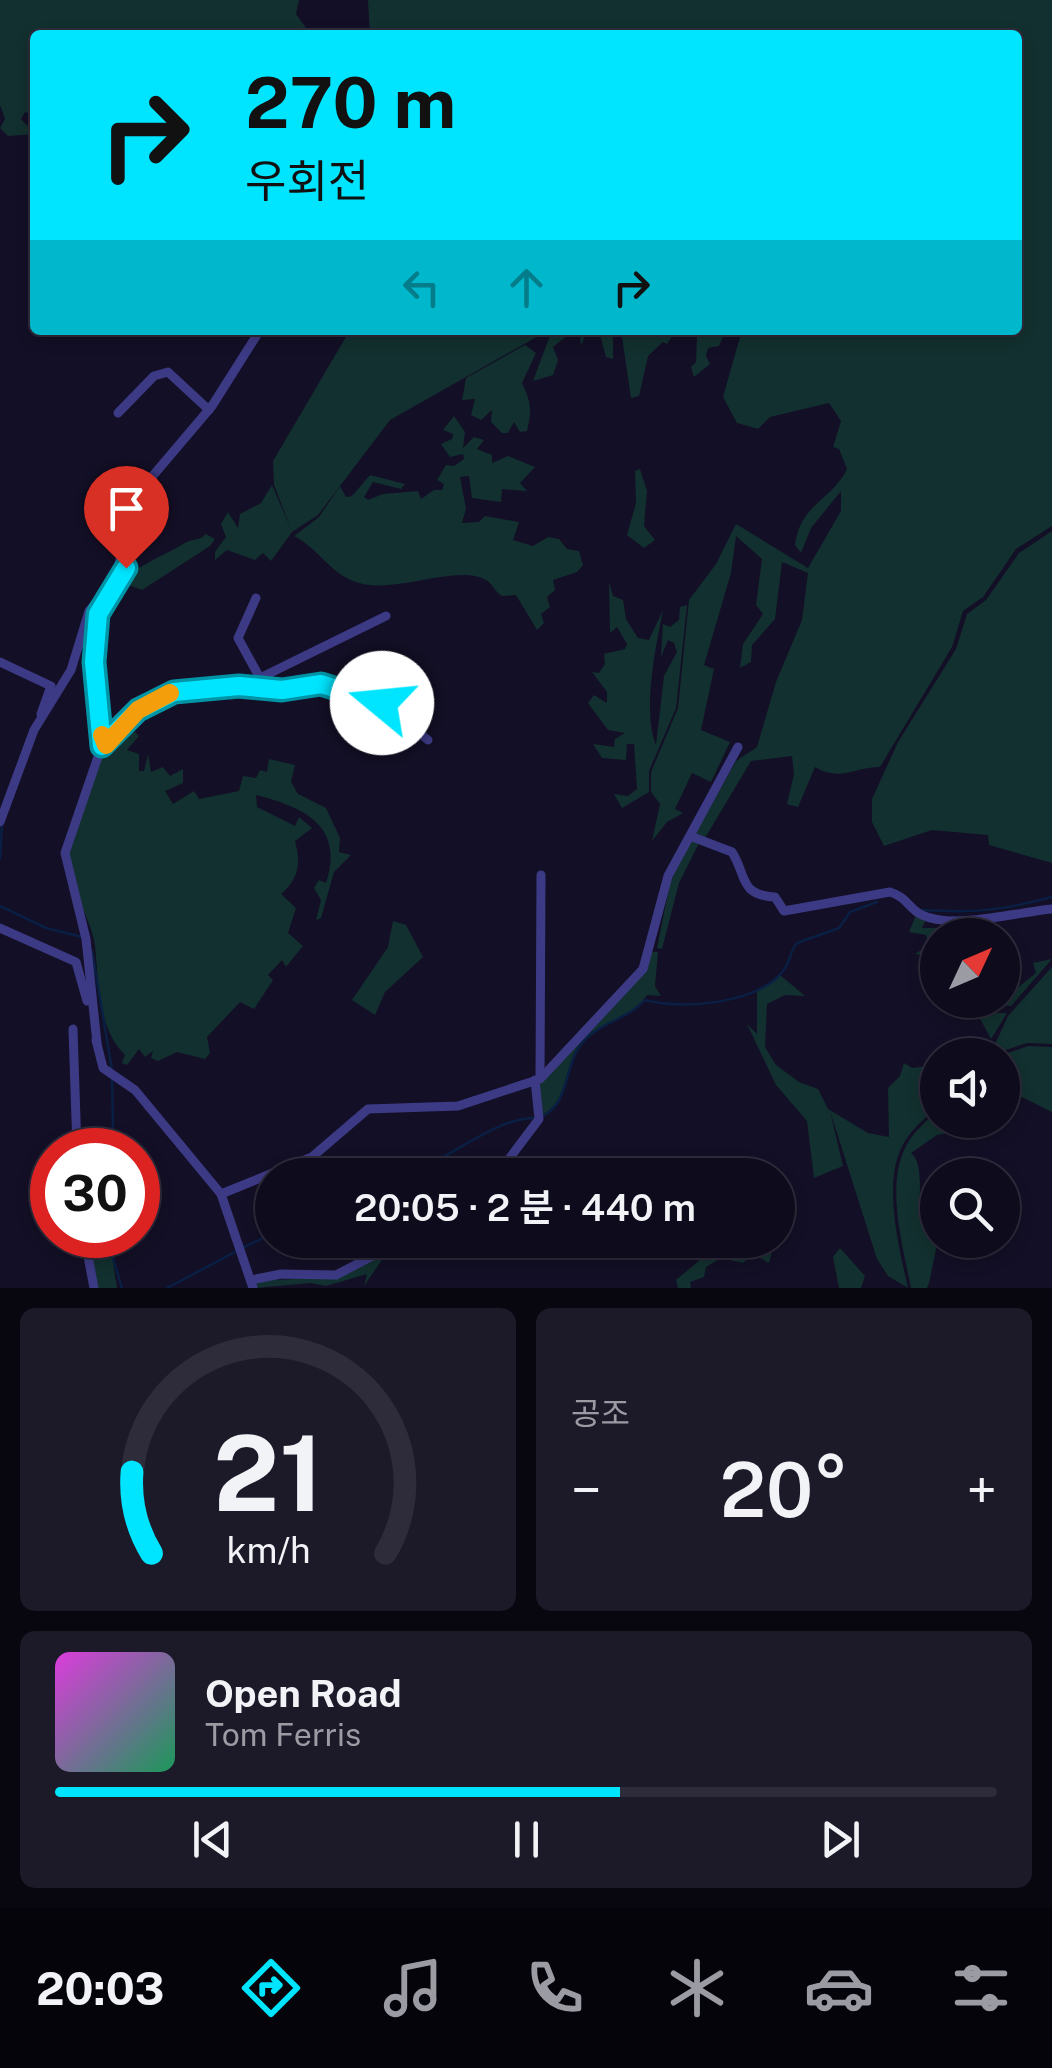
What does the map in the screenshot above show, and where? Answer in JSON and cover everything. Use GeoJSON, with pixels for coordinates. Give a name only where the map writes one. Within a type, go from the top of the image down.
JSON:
{"type":"FeatureCollection","features":[{"type":"Feature","properties":{"kind":"street"},"geometry":{"type":"LineString","coordinates":[[97,1043],[86,939],[65,853],[102,746],[94,662],[98,614],[124,575],[134,498],[208,410],[257,335]]}},
{"type":"Feature","properties":{"kind":"street"},"geometry":{"type":"LineString","coordinates":[[118,413],[154,376],[168,372],[208,410]]}},
{"type":"Feature","properties":{"kind":"street"},"geometry":{"type":"LineString","coordinates":[[34,730],[65,683],[89,611],[116,577],[126,546]]}},
{"type":"Feature","properties":{"kind":"street"},"geometry":{"type":"LineString","coordinates":[[256,598],[238,638],[262,683]]}},
{"type":"Feature","properties":{"kind":"street"},"geometry":{"type":"LineString","coordinates":[[262,683],[386,616]]}},
{"type":"Feature","properties":{"kind":"street"},"geometry":{"type":"LineString","coordinates":[[0,662],[50,686],[0,822]]}},
{"type":"Feature","properties":{"kind":"street"},"geometry":{"type":"LineString","coordinates":[[102,746],[138,710],[174,692],[262,683],[321,684],[382,703],[428,740]]}},
{"type":"Feature","properties":{"kind":"street"},"geometry":{"type":"LineString","coordinates":[[221,1194],[312,1157],[368,1109],[458,1106],[538,1080],[644,969],[668,876],[698,839],[738,748]]}},
{"type":"Feature","properties":{"kind":"street"},"geometry":{"type":"LineString","coordinates":[[698,839],[732,852],[744,886],[753,893],[774,896],[784,911],[886,892],[906,899],[922,916],[946,919],[1052,909]]}},
{"type":"Feature","properties":{"kind":"street"},"geometry":{"type":"LineString","coordinates":[[509,1158],[539,1115],[540,875]]}},
{"type":"Feature","properties":{"kind":"street"},"geometry":{"type":"LineString","coordinates":[[0,928],[76,962],[97,1043],[110,1073],[134,1090],[221,1194],[252,1284],[280,1274],[336,1274],[367,1258]]}},
{"type":"Feature","properties":{"kind":"street"},"geometry":{"type":"LineString","coordinates":[[73,1029],[76,1128]]}},
{"type":"Feature","properties":{"kind":"street"},"geometry":{"type":"LineString","coordinates":[[88,1258],[94,1288]]}},
{"type":"Feature","properties":{"kind":"green space"},"geometry":{"type":"Polygon","coordinates":[[[0,0],[299,0],[296,14],[307,30],[30,30],[30,114],[25,112],[21,119],[30,134],[8,136],[0,128],[5,119],[0,105],[0,0]]]}},
{"type":"Feature","properties":{"kind":"green space"},"geometry":{"type":"Polygon","coordinates":[[[368,0],[1052,0],[1052,526],[1016,549],[983,597],[963,611],[952,647],[880,767],[840,774],[815,767],[798,807],[787,804],[794,774],[792,756],[751,761],[705,838],[694,836],[736,761],[757,747],[776,682],[802,620],[808,573],[782,562],[775,619],[752,645],[751,662],[740,668],[743,644],[763,614],[756,605],[762,559],[736,536],[731,573],[704,665],[714,669],[701,730],[730,742],[711,782],[692,773],[675,809],[683,813],[667,822],[652,841],[660,804],[651,792],[651,772],[678,708],[689,600],[716,564],[736,524],[808,568],[841,511],[841,491],[811,528],[801,553],[795,545],[803,520],[847,469],[839,449],[833,447],[841,421],[829,403],[770,417],[758,429],[737,423],[723,397],[741,335],[1022,335],[1022,30],[370,30],[368,0]]]}},
{"type":"Feature","properties":{"kind":"green space"},"geometry":{"type":"Polygon","coordinates":[[[347,335],[540,335],[390,420],[318,515],[292,532],[271,561],[263,553],[255,560],[227,550],[215,560],[215,552],[226,537],[221,524],[228,512],[238,528],[240,514],[261,503],[272,485],[291,529],[274,485],[273,461],[347,335]]]}},
{"type":"Feature","properties":{"kind":"green space"},"geometry":{"type":"Polygon","coordinates":[[[550,335],[568,335],[553,347],[558,360],[553,375],[533,381],[550,335]]]}},
{"type":"Feature","properties":{"kind":"green space"},"geometry":{"type":"Polygon","coordinates":[[[600,335],[613,335],[613,359],[606,357],[600,335]]]}},
{"type":"Feature","properties":{"kind":"green space"},"geometry":{"type":"Polygon","coordinates":[[[622,335],[673,335],[667,344],[663,342],[648,356],[639,396],[631,398],[622,335]]]}},
{"type":"Feature","properties":{"kind":"green space"},"geometry":{"type":"Polygon","coordinates":[[[724,335],[719,346],[708,348],[710,364],[694,377],[691,367],[696,362],[697,337],[724,335]]]}},
{"type":"Feature","properties":{"kind":"green space"},"geometry":{"type":"Polygon","coordinates":[[[525,345],[536,353],[522,383],[530,406],[527,431],[520,432],[514,422],[508,433],[502,433],[491,422],[492,410],[481,420],[471,415],[475,399],[462,400],[466,378],[525,345]]]}},
{"type":"Feature","properties":{"kind":"green space"},"geometry":{"type":"Polygon","coordinates":[[[454,416],[465,432],[463,448],[474,437],[484,440],[477,449],[492,455],[492,463],[508,456],[535,467],[520,483],[527,491],[502,489],[501,502],[472,498],[469,476],[460,477],[466,509],[462,523],[479,522],[485,516],[519,522],[513,540],[533,546],[548,537],[559,539],[567,549],[579,551],[583,565],[577,572],[553,580],[555,590],[547,597],[550,607],[541,614],[544,623],[537,630],[516,595],[502,596],[486,580],[460,575],[363,584],[342,575],[294,536],[319,517],[340,486],[346,497],[352,496],[370,475],[405,484],[401,489],[373,482],[364,497],[368,500],[383,494],[418,491],[421,499],[434,490],[442,490],[444,484],[437,480],[446,465],[454,466],[464,459],[463,454],[450,457],[441,444],[452,439],[453,434],[443,430],[454,416]]]}},
{"type":"Feature","properties":{"kind":"green space"},"geometry":{"type":"Polygon","coordinates":[[[640,469],[647,491],[644,526],[655,540],[644,548],[627,535],[636,503],[635,471],[640,469]]]}},
{"type":"Feature","properties":{"kind":"green space"},"geometry":{"type":"Polygon","coordinates":[[[1052,531],[1052,863],[989,845],[988,835],[932,830],[884,846],[872,822],[872,799],[898,742],[956,649],[967,614],[986,600],[1019,553],[1052,531]]]}},
{"type":"Feature","properties":{"kind":"green space"},"geometry":{"type":"Polygon","coordinates":[[[206,534],[215,539],[210,546],[142,590],[131,586],[120,592],[117,588],[139,568],[206,534]]]}},
{"type":"Feature","properties":{"kind":"green space"},"geometry":{"type":"Polygon","coordinates":[[[609,582],[613,596],[623,600],[626,619],[638,638],[649,640],[663,610],[650,697],[656,745],[664,676],[677,652],[668,640],[661,657],[663,624],[670,627],[679,620],[680,607],[687,605],[676,708],[649,771],[649,792],[622,808],[614,794],[628,796],[637,789],[634,744],[627,744],[626,760],[602,758],[593,744],[614,747],[615,739],[625,733],[608,730],[588,703],[594,695],[607,703],[607,692],[592,672],[599,673],[605,664],[604,654],[625,649],[627,644],[617,627],[610,633],[609,582]]]}},
{"type":"Feature","properties":{"kind":"green space"},"geometry":{"type":"Polygon","coordinates":[[[127,724],[139,736],[127,750],[139,754],[139,771],[144,771],[148,754],[151,772],[163,767],[170,776],[183,769],[183,783],[165,791],[173,804],[194,791],[199,799],[239,791],[243,776],[256,778],[260,770],[267,772],[269,759],[295,765],[291,782],[298,794],[326,808],[340,838],[339,852],[351,855],[334,872],[321,918],[316,920],[321,900],[314,888],[319,880],[326,883],[330,864],[325,834],[306,814],[256,795],[257,807],[295,826],[299,817],[312,828],[295,841],[297,870],[281,894],[296,908],[288,933],[303,946],[286,967],[282,960],[268,975],[273,980],[254,1009],[240,1002],[207,1037],[210,1053],[205,1059],[177,1052],[158,1061],[151,1058],[153,1051],[145,1057],[139,1049],[127,1065],[122,1063],[125,1055],[104,1018],[93,937],[70,875],[68,848],[77,810],[95,771],[127,724]]]}},
{"type":"Feature","properties":{"kind":"green space"},"geometry":{"type":"Polygon","coordinates":[[[689,841],[699,843],[679,883],[662,949],[657,948],[670,883],[689,841]]]}},
{"type":"Feature","properties":{"kind":"green space"},"geometry":{"type":"Polygon","coordinates":[[[917,913],[924,918],[920,918],[920,934],[909,932],[917,913]]]}},
{"type":"Feature","properties":{"kind":"green space"},"geometry":{"type":"Polygon","coordinates":[[[393,921],[406,925],[423,957],[385,992],[375,1015],[352,1000],[388,947],[393,921]]]}},
{"type":"Feature","properties":{"kind":"green space"},"geometry":{"type":"Polygon","coordinates":[[[652,952],[658,952],[655,986],[661,996],[647,995],[633,1009],[582,1041],[557,1102],[540,1116],[540,1081],[652,952]]]}},
{"type":"Feature","properties":{"kind":"green space"},"geometry":{"type":"Polygon","coordinates":[[[1052,959],[1020,996],[1020,986],[1036,973],[1033,963],[1052,959]]]}},
{"type":"Feature","properties":{"kind":"green space"},"geometry":{"type":"Polygon","coordinates":[[[1052,967],[1052,1044],[1020,1045],[1020,1038],[998,1038],[1007,1018],[1020,1018],[1020,1003],[1052,967]]]}},
{"type":"Feature","properties":{"kind":"green space"},"geometry":{"type":"Polygon","coordinates":[[[780,975],[805,996],[785,995],[767,1004],[765,1047],[776,1065],[799,1082],[818,1089],[828,1109],[868,1133],[889,1137],[888,1088],[900,1076],[904,1063],[920,1067],[920,1123],[905,1141],[894,1174],[894,1213],[908,1288],[888,1276],[877,1259],[830,1111],[843,1166],[814,1178],[807,1121],[776,1085],[747,1024],[757,1034],[757,991],[780,975]]]}},
{"type":"Feature","properties":{"kind":"green space"},"geometry":{"type":"Polygon","coordinates":[[[980,1018],[1004,1018],[992,1038],[980,1018]]]}},
{"type":"Feature","properties":{"kind":"green space"},"geometry":{"type":"Polygon","coordinates":[[[1052,1047],[1052,1112],[1020,1098],[1020,1049],[1052,1047]]]}},
{"type":"Feature","properties":{"kind":"green space"},"geometry":{"type":"Polygon","coordinates":[[[920,1127],[920,1138],[933,1138],[911,1153],[919,1172],[920,1258],[934,1258],[927,1288],[911,1288],[896,1197],[900,1162],[920,1127]]]}},
{"type":"Feature","properties":{"kind":"green space"},"geometry":{"type":"Polygon","coordinates":[[[840,1248],[865,1276],[861,1288],[839,1288],[833,1257],[840,1248]]]}},
{"type":"Feature","properties":{"kind":"green space"},"geometry":{"type":"Polygon","coordinates":[[[92,1258],[112,1258],[117,1288],[98,1288],[92,1258]]]}},
{"type":"Feature","properties":{"kind":"green space"},"geometry":{"type":"Polygon","coordinates":[[[368,1258],[383,1258],[364,1286],[367,1274],[326,1286],[310,1283],[256,1288],[254,1281],[333,1277],[368,1258]]]}},
{"type":"Feature","properties":{"kind":"green space"},"geometry":{"type":"Polygon","coordinates":[[[702,1258],[721,1258],[706,1267],[704,1277],[690,1282],[691,1288],[678,1288],[676,1280],[702,1258]]]}},
{"type":"Feature","properties":{"kind":"green space"},"geometry":{"type":"Polygon","coordinates":[[[721,1258],[749,1258],[743,1263],[721,1258]]]}},
{"type":"Feature","properties":{"kind":"waterway"},"geometry":{"type":"LineString","coordinates":[[0,858],[2,825]]}},
{"type":"Feature","properties":{"kind":"waterway"},"geometry":{"type":"LineString","coordinates":[[922,910],[987,910],[1052,897]]}},
{"type":"Feature","properties":{"kind":"waterway"},"geometry":{"type":"LineString","coordinates":[[541,1117],[557,1104],[574,1056],[593,1033],[645,1000],[699,1004],[756,991],[783,971],[797,943],[839,928],[850,912],[877,902]]}},
{"type":"Feature","properties":{"kind":"waterway"},"geometry":{"type":"LineString","coordinates":[[0,906],[46,928],[82,937]]}},
{"type":"Feature","properties":{"kind":"waterway"},"geometry":{"type":"LineString","coordinates":[[92,951],[112,1070]]}},
{"type":"Feature","properties":{"kind":"waterway"},"geometry":{"type":"LineString","coordinates":[[112,1078],[112,1128]]}},
{"type":"Feature","properties":{"kind":"waterway"},"geometry":{"type":"LineString","coordinates":[[442,1158],[503,1125],[533,1118]]}},
{"type":"Feature","properties":{"kind":"waterway"},"geometry":{"type":"LineString","coordinates":[[242,1248],[255,1242]]}},
{"type":"Feature","properties":{"kind":"waterway"},"geometry":{"type":"LineString","coordinates":[[167,1288],[235,1252]]}},
{"type":"Feature","properties":{"kind":"waterway"},"geometry":{"type":"LineString","coordinates":[[113,1258],[122,1288]]}},
{"type":"Feature","properties":{"kind":"slow traffic"},"geometry":{"type":"LineString","coordinates":[[102,735],[102,746],[138,710],[170,693]]}},
{"type":"Feature","properties":{"kind":"route"},"geometry":{"type":"LineString","coordinates":[[126,568],[98,614],[94,662],[102,746],[138,710],[174,692],[239,686],[282,690],[321,684],[382,703]]}}]}
